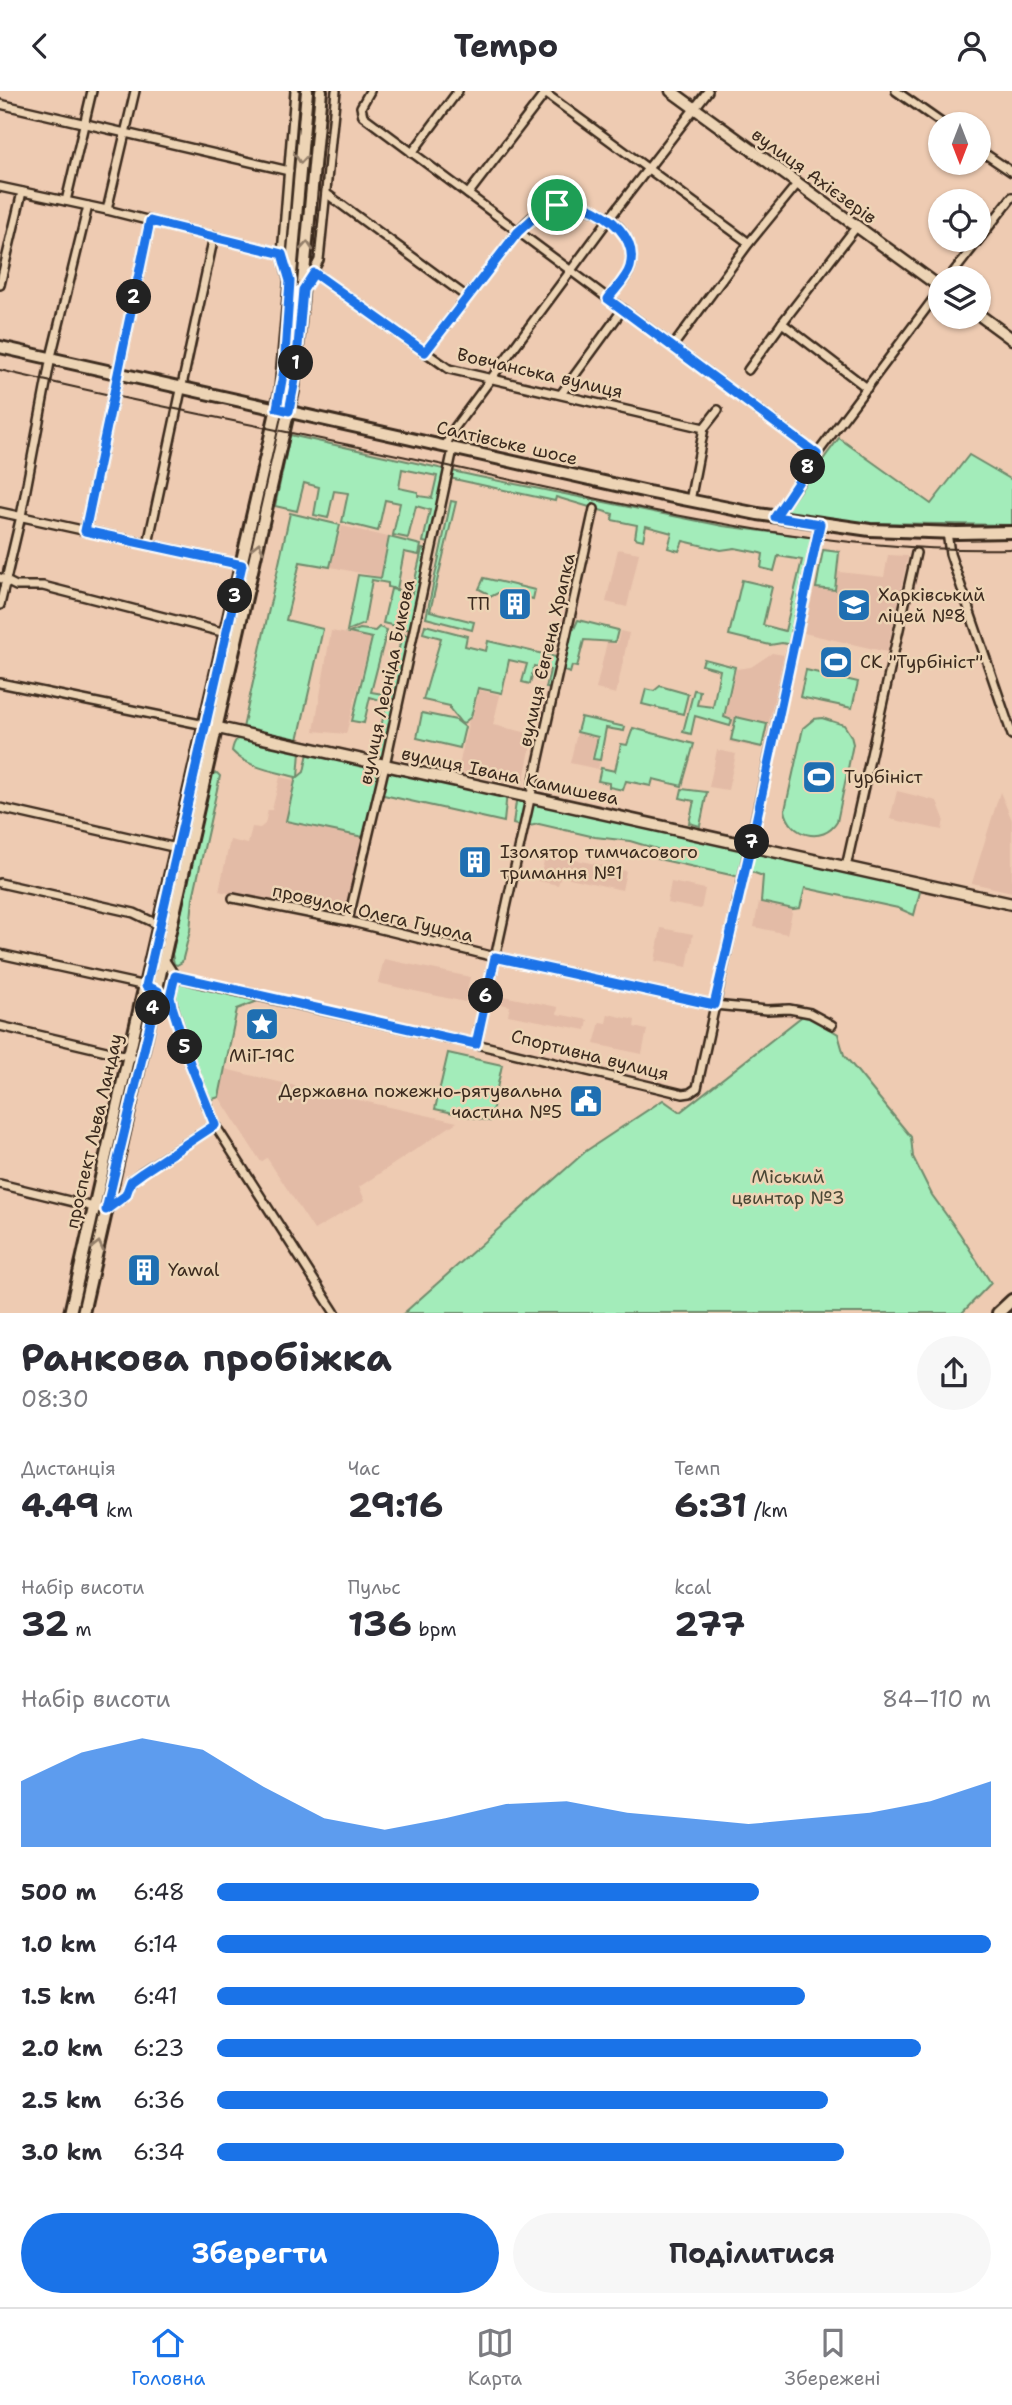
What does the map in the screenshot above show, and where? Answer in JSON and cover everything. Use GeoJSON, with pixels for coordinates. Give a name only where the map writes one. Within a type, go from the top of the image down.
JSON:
{"type":"FeatureCollection","features":[{"type":"Feature","properties":{"kind":"main road","name":"проспект Льва Ландау"},"geometry":{"type":"LineString","coordinates":[[83,1313],[158,991],[211,726],[283,409],[290,281],[307,91]]}},
{"type":"Feature","properties":{"kind":"main road","name":"проспект Льва Ландау"},"geometry":{"type":"LineString","coordinates":[[70,1313],[177,848],[211,726],[226,633],[242,565],[283,409],[295,380],[321,91]]}},
{"type":"Feature","properties":{"kind":"main road","name":"Салтівське шосе"},"geometry":{"type":"LineString","coordinates":[[0,347],[690,501],[775,517],[870,530],[1012,531]]}},
{"type":"Feature","properties":{"kind":"main road"},"geometry":{"type":"LineString","coordinates":[[998,1313],[1012,1300]]}},
{"type":"Feature","properties":{"kind":"street"},"geometry":{"type":"LineString","coordinates":[[66,201],[92,91]]}},
{"type":"Feature","properties":{"kind":"street"},"geometry":{"type":"LineString","coordinates":[[107,210],[135,91]]}},
{"type":"Feature","properties":{"kind":"street"},"geometry":{"type":"LineString","coordinates":[[290,281],[282,254],[295,91]]}},
{"type":"Feature","properties":{"kind":"street"},"geometry":{"type":"LineString","coordinates":[[303,290],[319,260],[336,91]]}},
{"type":"Feature","properties":{"kind":"street"},"geometry":{"type":"LineString","coordinates":[[370,91],[361,107],[363,115],[817,454]]}},
{"type":"Feature","properties":{"kind":"street"},"geometry":{"type":"LineString","coordinates":[[412,153],[458,91]]}},
{"type":"Feature","properties":{"kind":"street","name":"вулиця Ахієзерів"},"geometry":{"type":"LineString","coordinates":[[671,91],[928,279]]}},
{"type":"Feature","properties":{"kind":"street","name":"вулиця Леоніда Бикова"},"geometry":{"type":"LineString","coordinates":[[348,921],[385,765],[449,448],[446,440],[609,219],[708,91]]}},
{"type":"Feature","properties":{"kind":"street"},"geometry":{"type":"LineString","coordinates":[[896,91],[928,113]]}},
{"type":"Feature","properties":{"kind":"street"},"geometry":{"type":"LineString","coordinates":[[468,194],[546,92],[647,170],[749,243]]}},
{"type":"Feature","properties":{"kind":"street"},"geometry":{"type":"LineString","coordinates":[[0,104],[289,171]]}},
{"type":"Feature","properties":{"kind":"street"},"geometry":{"type":"LineString","coordinates":[[991,158],[1012,172]]}},
{"type":"Feature","properties":{"kind":"street"},"geometry":{"type":"LineString","coordinates":[[673,346],[749,243],[798,183]]}},
{"type":"Feature","properties":{"kind":"street"},"geometry":{"type":"LineString","coordinates":[[0,187],[107,210],[282,254]]}},
{"type":"Feature","properties":{"kind":"street"},"geometry":{"type":"LineString","coordinates":[[0,285],[22,192]]}},
{"type":"Feature","properties":{"kind":"street"},"geometry":{"type":"LineString","coordinates":[[327,194],[467,297]]}},
{"type":"Feature","properties":{"kind":"street"},"geometry":{"type":"LineString","coordinates":[[958,266],[1012,197]]}},
{"type":"Feature","properties":{"kind":"street"},"geometry":{"type":"LineString","coordinates":[[425,352],[518,232],[540,212],[557,205],[583,205],[609,219],[620,228],[631,246],[629,271],[608,299]]}},
{"type":"Feature","properties":{"kind":"street"},"geometry":{"type":"LineString","coordinates":[[0,605],[3,580],[21,516],[51,357],[88,206]]}},
{"type":"Feature","properties":{"kind":"street"},"geometry":{"type":"LineString","coordinates":[[85,531],[150,221]]}},
{"type":"Feature","properties":{"kind":"street"},"geometry":{"type":"LineString","coordinates":[[748,370],[857,226]]}},
{"type":"Feature","properties":{"kind":"street"},"geometry":{"type":"LineString","coordinates":[[148,544],[214,236]]}},
{"type":"Feature","properties":{"kind":"street","name":"Вовчанська вулиця"},"geometry":{"type":"LineString","coordinates":[[314,273],[449,369],[704,428]]}},
{"type":"Feature","properties":{"kind":"street"},"geometry":{"type":"LineString","coordinates":[[775,517],[817,454],[928,304]]}},
{"type":"Feature","properties":{"kind":"street"},"geometry":{"type":"LineString","coordinates":[[561,394],[623,309]]}},
{"type":"Feature","properties":{"kind":"street"},"geometry":{"type":"LineString","coordinates":[[782,323],[867,388]]}},
{"type":"Feature","properties":{"kind":"street"},"geometry":{"type":"LineString","coordinates":[[991,324],[1012,339]]}},
{"type":"Feature","properties":{"kind":"street"},"geometry":{"type":"LineString","coordinates":[[690,501],[704,428],[719,410]]}},
{"type":"Feature","properties":{"kind":"street","name":"вулиця Євгена Храпка"},"geometry":{"type":"LineString","coordinates":[[476,1044],[594,509]]}},
{"type":"Feature","properties":{"kind":"street"},"geometry":{"type":"LineString","coordinates":[[0,512],[242,565]]}},
{"type":"Feature","properties":{"kind":"street"},"geometry":{"type":"LineString","coordinates":[[714,1005],[820,524]]}},
{"type":"Feature","properties":{"kind":"street"},"geometry":{"type":"LineString","coordinates":[[947,532],[951,557],[1012,735]]}},
{"type":"Feature","properties":{"kind":"street"},"geometry":{"type":"LineString","coordinates":[[846,867],[916,553]]}},
{"type":"Feature","properties":{"kind":"street"},"geometry":{"type":"LineString","coordinates":[[3,580],[16,586],[43,586],[226,633]]}},
{"type":"Feature","properties":{"kind":"street","name":"вулиця Івана Камишева"},"geometry":{"type":"LineString","coordinates":[[0,683],[211,726],[1012,904]]}},
{"type":"Feature","properties":{"kind":"street"},"geometry":{"type":"LineString","coordinates":[[0,808],[177,848]]}},
{"type":"Feature","properties":{"kind":"street"},"geometry":{"type":"LineString","coordinates":[[0,883],[134,913],[159,925]]}},
{"type":"Feature","properties":{"kind":"street","name":"провулок Олега Гуцола"},"geometry":{"type":"LineString","coordinates":[[233,898],[348,921],[495,957],[714,1005],[810,1013],[832,1025]]}},
{"type":"Feature","properties":{"kind":"street"},"geometry":{"type":"LineString","coordinates":[[0,954],[146,986],[170,997]]}},
{"type":"Feature","properties":{"kind":"street"},"geometry":{"type":"LineString","coordinates":[[164,959],[175,976],[170,997],[190,1063],[215,1125],[335,1313]]}},
{"type":"Feature","properties":{"kind":"street","name":"Спортивна вулиця"},"geometry":{"type":"LineString","coordinates":[[175,976],[683,1094],[691,1093],[697,1088],[714,1005]]}},
{"type":"Feature","properties":{"kind":"street"},"geometry":{"type":"LineString","coordinates":[[0,1026],[141,1060]]}},
{"type":"Feature","properties":{"kind":"street"},"geometry":{"type":"LineString","coordinates":[[0,1184],[106,1210],[126,1195],[131,1181],[215,1125]]}},
{"type":"Feature","properties":{"kind":"shaded area"},"geometry":{"type":"Polygon","coordinates":[[[342,526],[388,537],[380,577],[331,567],[342,526]]]}},
{"type":"Feature","properties":{"kind":"shaded area","name":"Харківський ліцей №8"},"geometry":{"type":"Polygon","coordinates":[[[823,548],[841,550],[839,572],[884,577],[888,555],[908,556],[887,652],[804,633],[823,548]]]}},
{"type":"Feature","properties":{"kind":"shaded area"},"geometry":{"type":"Polygon","coordinates":[[[618,549],[639,553],[627,607],[606,602],[618,549]]]}},
{"type":"Feature","properties":{"kind":"shaded area"},"geometry":{"type":"Polygon","coordinates":[[[331,631],[371,638],[346,734],[314,731],[331,631]]]}},
{"type":"Feature","properties":{"kind":"shaded area"},"geometry":{"type":"Polygon","coordinates":[[[620,631],[629,633],[616,694],[596,689],[607,642],[617,644],[620,631]]]}},
{"type":"Feature","properties":{"kind":"shaded area"},"geometry":{"type":"Polygon","coordinates":[[[772,653],[784,655],[763,749],[729,742],[734,719],[725,717],[736,669],[751,667],[772,653]]]}},
{"type":"Feature","properties":{"kind":"shaded area"},"geometry":{"type":"Polygon","coordinates":[[[479,690],[500,695],[493,725],[533,734],[523,785],[458,771],[469,719],[472,719],[479,690]]]}},
{"type":"Feature","properties":{"kind":"shaded area"},"geometry":{"type":"Polygon","coordinates":[[[577,733],[597,738],[591,759],[600,762],[598,769],[570,763],[577,733]]]}},
{"type":"Feature","properties":{"kind":"shaded area"},"geometry":{"type":"Polygon","coordinates":[[[717,750],[736,754],[728,790],[709,787],[717,750]]]}},
{"type":"Feature","properties":{"kind":"shaded area"},"geometry":{"type":"Polygon","coordinates":[[[280,777],[374,797],[345,918],[219,891],[230,840],[248,844],[252,827],[260,828],[265,824],[268,810],[272,810],[280,777]]]}},
{"type":"Feature","properties":{"kind":"shaded area"},"geometry":{"type":"Polygon","coordinates":[[[897,791],[937,801],[944,819],[942,830],[890,819],[897,791]]]}},
{"type":"Feature","properties":{"kind":"shaded area"},"geometry":{"type":"Polygon","coordinates":[[[1000,792],[1012,820],[1012,892],[972,883],[1000,792]]]}},
{"type":"Feature","properties":{"kind":"shaded area"},"geometry":{"type":"Polygon","coordinates":[[[546,853],[626,871],[622,890],[561,876],[558,885],[539,881],[546,853]]]}},
{"type":"Feature","properties":{"kind":"shaded area"},"geometry":{"type":"Polygon","coordinates":[[[671,882],[705,889],[701,909],[667,903],[671,882]]]}},
{"type":"Feature","properties":{"kind":"shaded area"},"geometry":{"type":"Polygon","coordinates":[[[759,902],[793,909],[787,934],[754,927],[759,902]]]}},
{"type":"Feature","properties":{"kind":"shaded area"},"geometry":{"type":"Polygon","coordinates":[[[661,928],[693,934],[687,967],[655,961],[661,928]]]}},
{"type":"Feature","properties":{"kind":"shaded area"},"geometry":{"type":"Polygon","coordinates":[[[384,959],[470,977],[465,1002],[378,983],[384,959]]]}},
{"type":"Feature","properties":{"kind":"shaded area"},"geometry":{"type":"Polygon","coordinates":[[[493,994],[558,1007],[557,1014],[588,1020],[586,1030],[508,1015],[510,1006],[492,1002],[493,994]]]}},
{"type":"Feature","properties":{"kind":"shaded area"},"geometry":{"type":"Polygon","coordinates":[[[608,1014],[635,1020],[634,1027],[647,1030],[642,1054],[594,1044],[600,1022],[606,1023],[608,1014]]]}},
{"type":"Feature","properties":{"kind":"shaded area"},"geometry":{"type":"Polygon","coordinates":[[[225,1069],[457,1122],[359,1187],[365,1200],[314,1230],[267,1158],[261,1162],[219,1097],[225,1069]]]}},
{"type":"Feature","properties":{"kind":"green space"},"geometry":{"type":"Polygon","coordinates":[[[313,91],[316,91],[289,387],[286,387],[313,91]]]}},
{"type":"Feature","properties":{"kind":"green space"},"geometry":{"type":"Polygon","coordinates":[[[290,435],[723,526],[816,538],[792,645],[770,645],[729,635],[742,580],[772,587],[763,625],[785,631],[802,560],[778,556],[774,571],[761,568],[763,554],[760,553],[735,548],[721,550],[683,541],[679,551],[668,548],[672,533],[646,526],[643,540],[635,538],[637,525],[612,520],[613,514],[556,497],[555,501],[445,477],[429,543],[423,542],[430,510],[416,506],[408,538],[393,535],[400,503],[385,500],[378,531],[342,522],[348,493],[334,491],[328,518],[314,515],[319,487],[304,483],[297,511],[275,506],[290,435]],[[402,469],[399,488],[418,492],[418,496],[432,498],[437,476],[402,469]]]}},
{"type":"Feature","properties":{"kind":"green space"},"geometry":{"type":"Polygon","coordinates":[[[839,438],[931,504],[969,455],[1012,480],[1012,525],[871,523],[785,511],[839,438]]]}},
{"type":"Feature","properties":{"kind":"green space"},"geometry":{"type":"Polygon","coordinates":[[[451,501],[456,502],[430,611],[474,622],[472,630],[426,618],[451,501]]]}},
{"type":"Feature","properties":{"kind":"green space"},"geometry":{"type":"Polygon","coordinates":[[[290,513],[340,525],[330,567],[300,562],[286,620],[323,629],[298,740],[243,728],[290,513]]]}},
{"type":"Feature","properties":{"kind":"green space"},"geometry":{"type":"Polygon","coordinates":[[[389,537],[421,545],[419,555],[404,552],[397,589],[388,587],[388,583],[372,580],[364,624],[347,631],[358,575],[381,578],[389,537]]]}},
{"type":"Feature","properties":{"kind":"green space"},"geometry":{"type":"Polygon","coordinates":[[[422,549],[428,550],[411,630],[383,623],[391,589],[412,593],[422,549]]]}},
{"type":"Feature","properties":{"kind":"green space"},"geometry":{"type":"Polygon","coordinates":[[[823,550],[839,552],[835,590],[816,588],[823,550]]]}},
{"type":"Feature","properties":{"kind":"green space"},"geometry":{"type":"Polygon","coordinates":[[[484,578],[535,590],[533,599],[502,591],[486,599],[487,593],[479,589],[484,578]]]}},
{"type":"Feature","properties":{"kind":"green space"},"geometry":{"type":"Polygon","coordinates":[[[578,620],[618,630],[615,642],[584,640],[577,667],[572,666],[570,673],[561,670],[571,630],[578,620]]]}},
{"type":"Feature","properties":{"kind":"green space"},"geometry":{"type":"Polygon","coordinates":[[[425,625],[467,636],[465,646],[486,651],[488,641],[560,658],[552,689],[546,688],[550,670],[534,666],[530,684],[522,682],[527,664],[509,660],[502,693],[478,688],[471,717],[462,724],[450,706],[423,700],[441,638],[423,633],[425,625]]]}},
{"type":"Feature","properties":{"kind":"green space"},"geometry":{"type":"Polygon","coordinates":[[[379,627],[387,630],[371,692],[389,695],[402,634],[410,636],[384,757],[374,755],[387,702],[370,697],[364,723],[352,721],[372,638],[349,633],[360,629],[375,631],[379,627]]]}},
{"type":"Feature","properties":{"kind":"green space"},"geometry":{"type":"Polygon","coordinates":[[[704,659],[735,667],[724,717],[732,720],[730,726],[695,716],[691,734],[683,732],[694,690],[700,691],[697,705],[713,707],[720,670],[702,665],[704,659]]]}},
{"type":"Feature","properties":{"kind":"green space"},"geometry":{"type":"Polygon","coordinates":[[[806,670],[858,682],[852,708],[800,697],[806,670]]]}},
{"type":"Feature","properties":{"kind":"green space"},"geometry":{"type":"Polygon","coordinates":[[[660,686],[688,694],[683,714],[642,704],[646,689],[654,691],[660,686]]]}},
{"type":"Feature","properties":{"kind":"green space"},"geometry":{"type":"Polygon","coordinates":[[[422,713],[456,720],[465,727],[460,748],[417,738],[422,713]]]}},
{"type":"Feature","properties":{"kind":"green space"},"geometry":{"type":"Polygon","coordinates":[[[581,717],[625,727],[624,731],[606,728],[600,760],[593,759],[598,737],[577,732],[581,717]]]}},
{"type":"Feature","properties":{"kind":"green space"},"geometry":{"type":"Polygon","coordinates":[[[736,717],[767,724],[762,747],[731,740],[736,717]]]}},
{"type":"Feature","properties":{"kind":"green space","name":"Турбініст"},"geometry":{"type":"Polygon","coordinates":[[[822,718],[844,725],[853,744],[837,822],[831,829],[815,835],[807,834],[793,826],[785,810],[803,728],[814,719],[822,718]]]}},
{"type":"Feature","properties":{"kind":"green space"},"geometry":{"type":"Polygon","coordinates":[[[633,728],[694,744],[682,786],[653,779],[651,786],[626,781],[623,790],[598,781],[601,768],[615,771],[621,744],[627,745],[633,728]]]}},
{"type":"Feature","properties":{"kind":"green space"},"geometry":{"type":"Polygon","coordinates":[[[247,734],[296,745],[300,752],[298,777],[304,772],[309,748],[507,792],[504,822],[379,794],[368,838],[286,821],[296,777],[262,768],[238,757],[232,751],[234,744],[238,738],[247,734]]]}},
{"type":"Feature","properties":{"kind":"green space"},"geometry":{"type":"Polygon","coordinates":[[[217,773],[220,776],[193,898],[190,931],[182,962],[177,965],[174,964],[172,954],[212,774],[217,773]]]}},
{"type":"Feature","properties":{"kind":"green space"},"geometry":{"type":"Polygon","coordinates":[[[682,789],[707,792],[700,826],[689,823],[694,801],[680,798],[682,789]]]}},
{"type":"Feature","properties":{"kind":"green space"},"geometry":{"type":"Polygon","coordinates":[[[521,795],[742,847],[746,852],[740,877],[658,859],[660,850],[630,841],[595,837],[539,824],[524,827],[513,824],[516,802],[521,795]]]}},
{"type":"Feature","properties":{"kind":"green space"},"geometry":{"type":"Polygon","coordinates":[[[755,846],[922,884],[914,915],[898,908],[805,888],[800,908],[761,902],[763,876],[749,871],[755,846]]]}},
{"type":"Feature","properties":{"kind":"green space"},"geometry":{"type":"Polygon","coordinates":[[[183,981],[256,998],[258,1001],[237,1009],[219,1097],[210,1100],[185,1036],[175,994],[176,988],[183,981]]]}},
{"type":"Feature","properties":{"kind":"green space","name":"Міський цвинтар №3"},"geometry":{"type":"Polygon","coordinates":[[[805,1014],[838,1034],[844,1055],[911,1137],[913,1157],[932,1195],[991,1283],[962,1313],[404,1313],[586,1151],[663,1100],[680,1112],[805,1014]]]}},
{"type":"Feature","properties":{"kind":"green space"},"geometry":{"type":"Polygon","coordinates":[[[448,1053],[502,1065],[490,1121],[435,1109],[448,1053]]]}},
{"type":"Feature","properties":{"kind":"tram line"},"geometry":{"type":"LineString","coordinates":[[0,370],[723,524],[867,544],[1012,549]]}},
{"type":"Feature","properties":{"kind":"place","name":"ТП"},"geometry":{"type":"Point","coordinates":[515,604]}},
{"type":"Feature","properties":{"kind":"place","name":"Харківський ліцей №8"},"geometry":{"type":"Point","coordinates":[854,605]}},
{"type":"Feature","properties":{"kind":"place","name":"СК \"Турбініст\""},"geometry":{"type":"Point","coordinates":[836,662]}},
{"type":"Feature","properties":{"kind":"place","name":"Турбініст"},"geometry":{"type":"Point","coordinates":[819,777]}},
{"type":"Feature","properties":{"kind":"place","name":"Ізолятор тимчасового тримання №1"},"geometry":{"type":"Point","coordinates":[475,862]}},
{"type":"Feature","properties":{"kind":"place","name":"МіГ-19С"},"geometry":{"type":"Point","coordinates":[262,1024]}},
{"type":"Feature","properties":{"kind":"place","name":"Державна пожежно-рятувальна частина №5"},"geometry":{"type":"Point","coordinates":[586,1101]}},
{"type":"Feature","properties":{"kind":"place","name":"Yawal"},"geometry":{"type":"Point","coordinates":[144,1270]}},
{"type":"Feature","properties":{"kind":"route"},"geometry":{"type":"LineString","coordinates":[[557,205],[583,205],[609,219],[620,228],[631,246],[629,271],[608,299],[817,454],[775,517],[820,524],[714,1005],[495,957],[476,1044],[175,976],[170,997],[172,1006],[190,1063],[215,1125],[131,1181],[126,1195],[106,1210],[158,991],[146,986],[242,565],[85,531],[150,221],[282,254],[290,281],[284,369],[277,408],[289,411],[295,380],[303,290],[314,273],[425,352],[518,232],[540,212],[557,205]]}}]}
